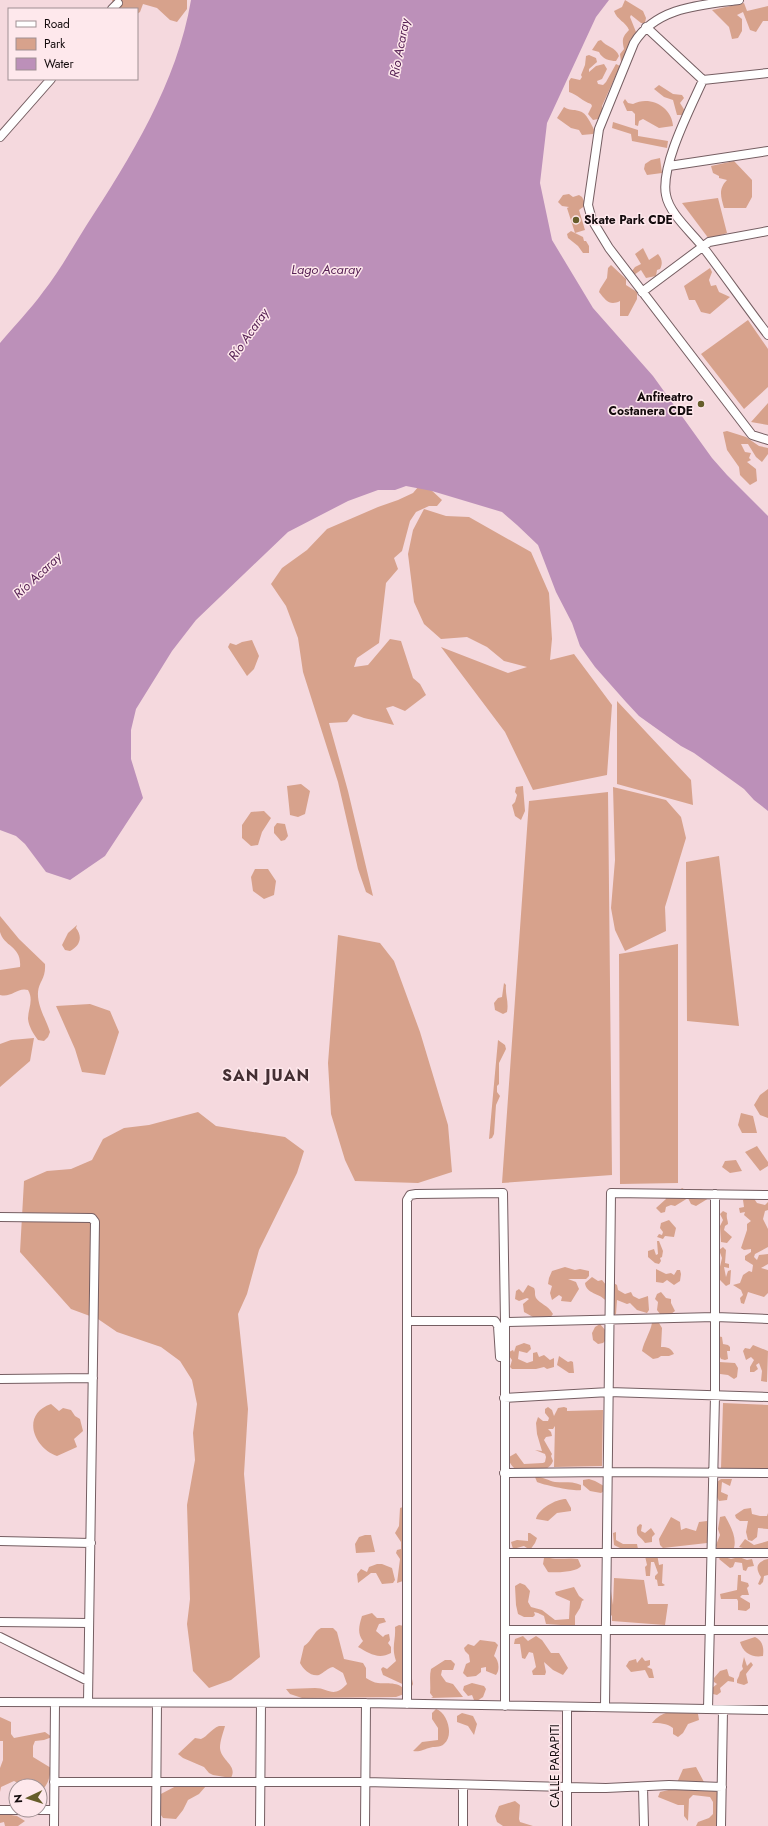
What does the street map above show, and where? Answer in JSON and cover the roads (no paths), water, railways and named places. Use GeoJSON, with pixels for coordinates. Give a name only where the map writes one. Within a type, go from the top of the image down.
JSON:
{"type":"FeatureCollection","features":[{"type":"Feature","properties":{"kind":"street"},"geometry":{"type":"LineString","coordinates":[[739,0],[687,8],[669,14],[646,27],[634,43],[599,129],[588,205],[592,220],[600,234],[642,292],[752,435],[768,440]]}},
{"type":"Feature","properties":{"kind":"street"},"geometry":{"type":"LineString","coordinates":[[646,27],[704,80],[768,73]]}},
{"type":"Feature","properties":{"kind":"street"},"geometry":{"type":"LineString","coordinates":[[0,137],[50,80]]}},
{"type":"Feature","properties":{"kind":"street"},"geometry":{"type":"LineString","coordinates":[[704,80],[677,141],[669,166],[666,182],[666,195],[670,207],[702,247],[768,336]]}},
{"type":"Feature","properties":{"kind":"street"},"geometry":{"type":"LineString","coordinates":[[669,166],[768,152]]}},
{"type":"Feature","properties":{"kind":"street"},"geometry":{"type":"LineString","coordinates":[[642,292],[709,242],[728,237],[768,231]]}},
{"type":"Feature","properties":{"kind":"street"},"geometry":{"type":"LineString","coordinates":[[407,1704],[407,1200],[410,1195],[503,1193],[505,1322],[504,1473],[506,1706]]}},
{"type":"Feature","properties":{"kind":"street"},"geometry":{"type":"LineString","coordinates":[[605,1707],[611,1193],[768,1195]]}},
{"type":"Feature","properties":{"kind":"street"},"geometry":{"type":"LineString","coordinates":[[708,1709],[712,1472],[715,1396],[715,1194]]}},
{"type":"Feature","properties":{"kind":"street"},"geometry":{"type":"LineString","coordinates":[[0,1217],[92,1218],[96,1222],[88,1702]]}},
{"type":"Feature","properties":{"kind":"street"},"geometry":{"type":"LineString","coordinates":[[505,1322],[715,1317],[768,1319]]}},
{"type":"Feature","properties":{"kind":"street"},"geometry":{"type":"LineString","coordinates":[[407,1321],[495,1321],[498,1326],[500,1374],[504,1380]]}},
{"type":"Feature","properties":{"kind":"street"},"geometry":{"type":"LineString","coordinates":[[0,1379],[93,1378]]}},
{"type":"Feature","properties":{"kind":"street"},"geometry":{"type":"LineString","coordinates":[[504,1398],[609,1392],[768,1397]]}},
{"type":"Feature","properties":{"kind":"street"},"geometry":{"type":"LineString","coordinates":[[504,1473],[768,1473]]}},
{"type":"Feature","properties":{"kind":"street"},"geometry":{"type":"LineString","coordinates":[[0,1541],[91,1543]]}},
{"type":"Feature","properties":{"kind":"street"},"geometry":{"type":"LineString","coordinates":[[505,1553],[768,1553]]}},
{"type":"Feature","properties":{"kind":"street"},"geometry":{"type":"LineString","coordinates":[[0,1622],[89,1623]]}},
{"type":"Feature","properties":{"kind":"street"},"geometry":{"type":"LineString","coordinates":[[505,1630],[768,1630]]}},
{"type":"Feature","properties":{"kind":"street"},"geometry":{"type":"LineString","coordinates":[[0,1637],[88,1681]]}},
{"type":"Feature","properties":{"kind":"street"},"geometry":{"type":"LineString","coordinates":[[0,1702],[366,1703],[768,1710]]}},
{"type":"Feature","properties":{"kind":"street"},"geometry":{"type":"LineString","coordinates":[[54,1826],[55,1703]]}},
{"type":"Feature","properties":{"kind":"street"},"geometry":{"type":"LineString","coordinates":[[156,1826],[157,1703]]}},
{"type":"Feature","properties":{"kind":"street"},"geometry":{"type":"LineString","coordinates":[[260,1826],[261,1703]]}},
{"type":"Feature","properties":{"kind":"street"},"geometry":{"type":"LineString","coordinates":[[365,1826],[366,1703]]}},
{"type":"Feature","properties":{"kind":"street","name":"CALLE PARAPITI"},"geometry":{"type":"LineString","coordinates":[[567,1707],[567,1826]]}},
{"type":"Feature","properties":{"kind":"street"},"geometry":{"type":"LineString","coordinates":[[721,1826],[723,1710]]}},
{"type":"Feature","properties":{"kind":"street"},"geometry":{"type":"LineString","coordinates":[[54,1782],[365,1782],[463,1786],[567,1786],[606,1788],[669,1785],[722,1787]]}},
{"type":"Feature","properties":{"kind":"street"},"geometry":{"type":"LineString","coordinates":[[463,1786],[463,1826]]}},
{"type":"Feature","properties":{"kind":"street"},"geometry":{"type":"LineString","coordinates":[[643,1787],[644,1826]]}},
{"type":"Feature","properties":{"kind":"street"},"geometry":{"type":"LineString","coordinates":[[0,1810],[54,1810]]}},
{"type":"Feature","properties":{"kind":"water","name":"Lago Acaray"},"geometry":{"type":"Polygon","coordinates":[[[191,0],[609,0],[596,17],[547,123],[540,183],[552,240],[593,308],[653,376],[712,458],[768,516],[768,811],[754,800],[744,789],[639,716],[595,667],[580,646],[572,623],[556,592],[538,545],[517,525],[502,512],[432,491],[406,486],[395,490],[378,490],[348,501],[288,532],[196,620],[172,651],[136,709],[131,730],[131,759],[143,798],[105,856],[70,880],[46,872],[25,844],[16,836],[0,830],[0,343],[49,284],[135,146],[150,118],[175,61],[191,0]]]}},
{"type":"Feature","properties":{"kind":"place","name":"Skate Park CDE"},"geometry":{"type":"Point","coordinates":[576,220]}},
{"type":"Feature","properties":{"kind":"place","name":"Anfiteatro Costanera CDE"},"geometry":{"type":"Point","coordinates":[701,404]}},
{"type":"Feature","properties":{"kind":"district","name":"SAN JUAN"},"geometry":{"type":"Point","coordinates":[266,1075]}},
{"type":"Feature","properties":{"kind":"water label","name":"Río Acaray"},"geometry":{"type":"Point","coordinates":[399,48]}},
{"type":"Feature","properties":{"kind":"water label","name":"Río Acaray"},"geometry":{"type":"Point","coordinates":[248,334]}},
{"type":"Feature","properties":{"kind":"water label","name":"Río Acaray"},"geometry":{"type":"Point","coordinates":[37,575]}}]}
